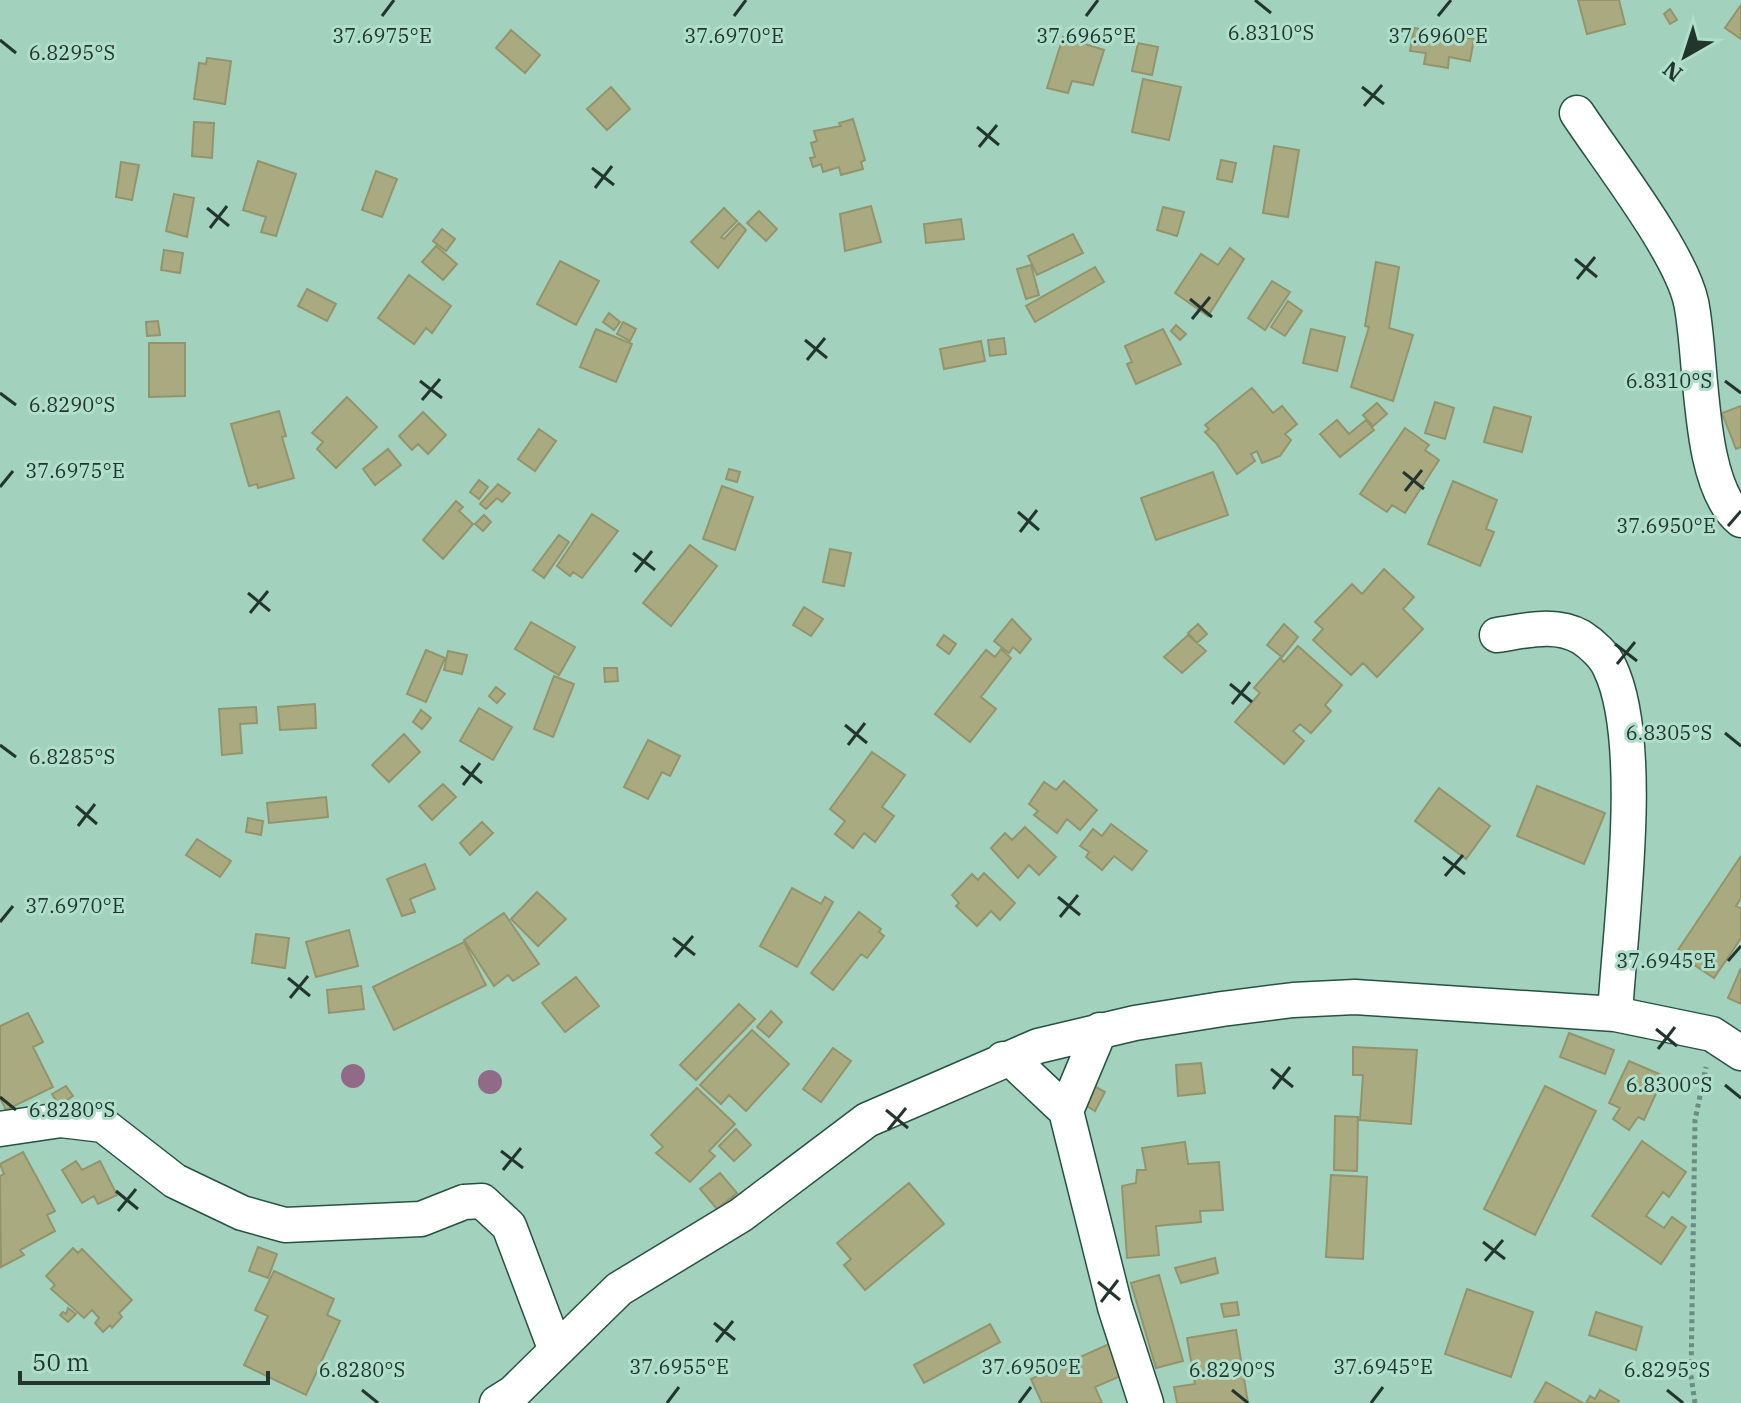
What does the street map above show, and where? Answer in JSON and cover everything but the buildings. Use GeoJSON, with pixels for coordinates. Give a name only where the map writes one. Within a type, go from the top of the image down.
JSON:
{"type":"FeatureCollection","features":[{"type":"Feature","properties":{"kind":"street"},"geometry":{"type":"LineString","coordinates":[[1577,113],[1675,263],[1691,301],[1710,464],[1741,520]]}},
{"type":"Feature","properties":{"kind":"street"},"geometry":{"type":"LineString","coordinates":[[1497,635],[1548,628],[1568,631],[1597,650],[1610,666],[1619,694],[1628,789],[1615,1014]]}},
{"type":"Feature","properties":{"kind":"street"},"geometry":{"type":"LineString","coordinates":[[497,1403],[513,1393],[555,1348],[619,1289],[741,1215],[867,1120],[1038,1046],[1100,1030],[1236,1007],[1339,998],[1615,1014],[1712,1034],[1741,1053]]}},
{"type":"Feature","properties":{"kind":"street"},"geometry":{"type":"LineString","coordinates":[[1066,1111],[1100,1030]]}},
{"type":"Feature","properties":{"kind":"street"},"geometry":{"type":"LineString","coordinates":[[1003,1059],[1014,1062],[1066,1111],[1115,1307],[1146,1403]]}},
{"type":"Feature","properties":{"kind":"street"},"geometry":{"type":"LineString","coordinates":[[0,1129],[61,1120],[103,1125],[175,1181],[242,1213],[285,1225],[421,1219],[464,1202],[482,1201],[509,1226],[555,1348]]}},
{"type":"Feature","properties":{"kind":"path"},"geometry":{"type":"LineString","coordinates":[[1695,1403],[1691,1361],[1695,1120],[1712,1034]]}}]}
